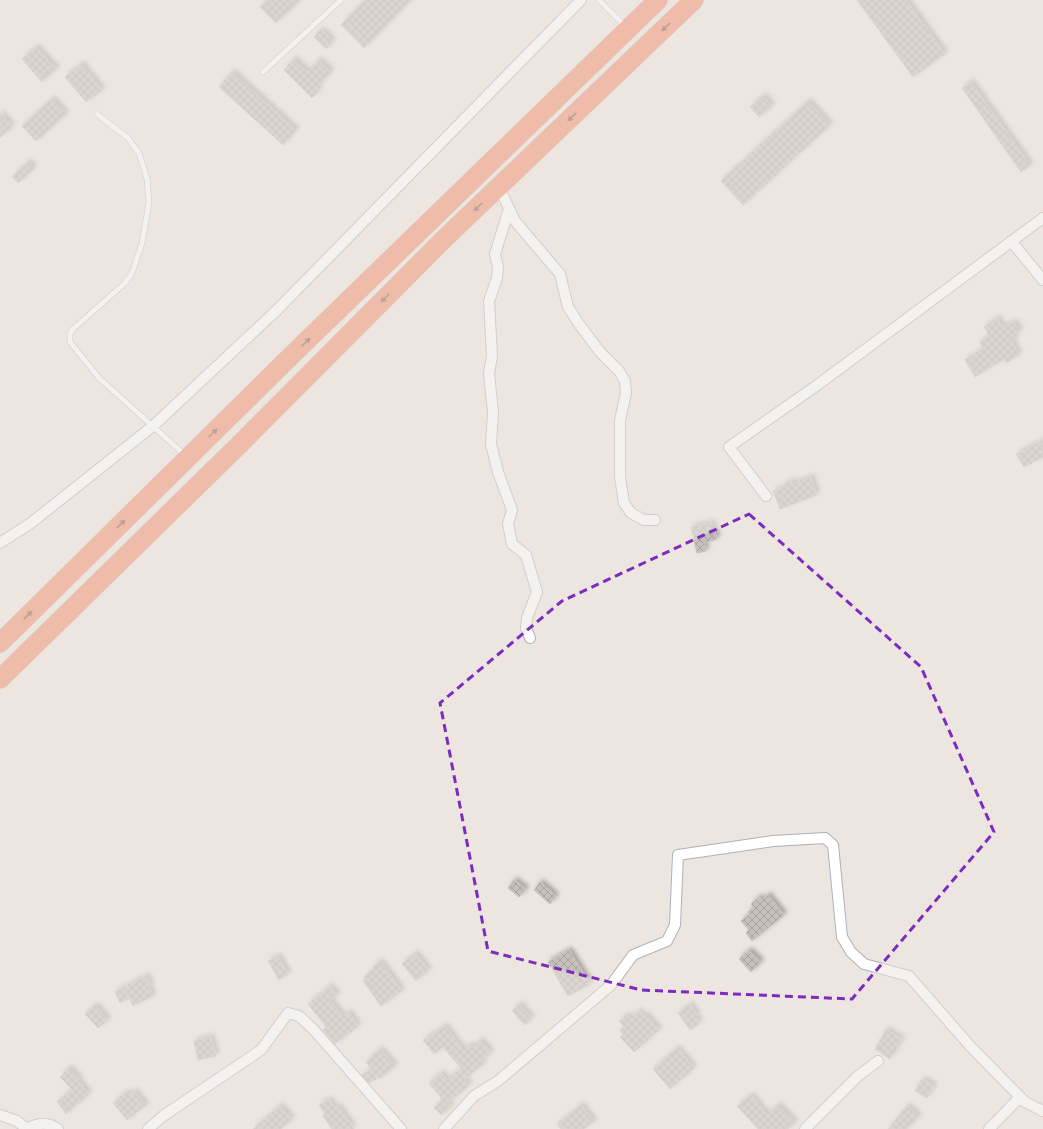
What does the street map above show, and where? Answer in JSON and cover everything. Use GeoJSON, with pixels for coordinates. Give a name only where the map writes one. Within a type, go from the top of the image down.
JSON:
{"type":"FeatureCollection","features":[{"type":"Feature","properties":{"kind":"highway"},"geometry":{"type":"LineString","coordinates":[[0,642],[658,0]]}},
{"type":"Feature","properties":{"kind":"highway"},"geometry":{"type":"LineString","coordinates":[[0,679],[499,187],[694,0]]}},
{"type":"Feature","properties":{"kind":"street"},"geometry":{"type":"LineString","coordinates":[[0,543],[31,523],[153,426],[277,310],[580,0]]}},
{"type":"Feature","properties":{"kind":"street"},"geometry":{"type":"LineString","coordinates":[[499,187],[515,221],[560,274],[568,307],[579,324],[600,352],[619,371],[625,381],[626,393],[620,426],[620,477],[624,503],[631,513],[644,520],[655,520]]}},
{"type":"Feature","properties":{"kind":"street"},"geometry":{"type":"LineString","coordinates":[[509,210],[496,254],[498,278],[490,301],[492,356],[489,373],[493,413],[491,444],[498,472],[512,510],[508,524],[512,544],[526,555],[537,592],[527,618],[526,628],[530,638]]}},
{"type":"Feature","properties":{"kind":"street"},"geometry":{"type":"LineString","coordinates":[[766,496],[729,447],[816,386],[1043,218]]}},
{"type":"Feature","properties":{"kind":"street"},"geometry":{"type":"LineString","coordinates":[[1011,241],[1043,280]]}},
{"type":"Feature","properties":{"kind":"street"},"geometry":{"type":"LineString","coordinates":[[444,1129],[474,1096],[498,1080],[611,985],[633,955],[667,941],[675,925],[678,855],[773,841],[818,838],[825,838],[833,845],[842,937],[851,952],[864,964],[909,976],[970,1046],[1020,1097],[1025,1102],[1043,1111]]}},
{"type":"Feature","properties":{"kind":"street"},"geometry":{"type":"LineString","coordinates":[[148,1129],[163,1116],[261,1050],[288,1013],[299,1016],[313,1028],[401,1129]]}},
{"type":"Feature","properties":{"kind":"street"},"geometry":{"type":"LineString","coordinates":[[805,1129],[858,1076],[878,1061]]}},
{"type":"Feature","properties":{"kind":"street"},"geometry":{"type":"LineString","coordinates":[[989,1129],[1020,1097]]}},
{"type":"Feature","properties":{"kind":"street"},"geometry":{"type":"LineString","coordinates":[[0,1115],[16,1121],[26,1129],[39,1123],[49,1123],[58,1129]]}},
{"type":"Feature","properties":{"kind":"lane"},"geometry":{"type":"LineString","coordinates":[[262,72],[341,0]]}},
{"type":"Feature","properties":{"kind":"lane"},"geometry":{"type":"LineString","coordinates":[[599,0],[628,29]]}},
{"type":"Feature","properties":{"kind":"lane"},"geometry":{"type":"LineString","coordinates":[[97,114],[128,138],[139,153],[148,179],[149,202],[142,243],[132,273],[125,283],[72,329],[70,342],[100,378],[188,457]]}},
{"type":"Feature","properties":{"kind":"highlighted area"},"geometry":{"type":"Polygon","coordinates":[[[749,514],[921,667],[994,832],[852,999],[641,990],[488,951],[440,703],[562,601],[749,514]]]}},
{"type":"Feature","properties":{"kind":"building"},"geometry":{"type":"Polygon","coordinates":[[[267,0],[300,0],[276,23],[260,7],[267,0]]]}},
{"type":"Feature","properties":{"kind":"building"},"geometry":{"type":"Polygon","coordinates":[[[365,0],[411,0],[364,48],[341,25],[365,0]]]}},
{"type":"Feature","properties":{"kind":"building"},"geometry":{"type":"Polygon","coordinates":[[[857,0],[906,0],[945,54],[913,77],[857,0]]]}},
{"type":"Feature","properties":{"kind":"building"},"geometry":{"type":"Polygon","coordinates":[[[321,30],[333,41],[326,49],[314,37],[321,30]]]}},
{"type":"Feature","properties":{"kind":"building"},"geometry":{"type":"Polygon","coordinates":[[[36,47],[56,69],[42,82],[22,59],[36,47]]]}},
{"type":"Feature","properties":{"kind":"building"},"geometry":{"type":"Polygon","coordinates":[[[294,59],[307,72],[319,60],[331,72],[317,87],[319,90],[312,98],[284,70],[294,59]]]}},
{"type":"Feature","properties":{"kind":"building"},"geometry":{"type":"Polygon","coordinates":[[[81,64],[102,90],[86,102],[65,77],[81,64]]]}},
{"type":"Feature","properties":{"kind":"building"},"geometry":{"type":"Polygon","coordinates":[[[232,72],[296,130],[283,145],[219,87],[232,72]]]}},
{"type":"Feature","properties":{"kind":"building"},"geometry":{"type":"Polygon","coordinates":[[[971,82],[1030,165],[1021,172],[962,88],[971,82]]]}},
{"type":"Feature","properties":{"kind":"building"},"geometry":{"type":"Polygon","coordinates":[[[763,96],[772,106],[759,117],[750,107],[763,96]]]}},
{"type":"Feature","properties":{"kind":"building"},"geometry":{"type":"Polygon","coordinates":[[[52,99],[66,114],[36,141],[22,126],[52,99]]]}},
{"type":"Feature","properties":{"kind":"building"},"geometry":{"type":"Polygon","coordinates":[[[808,101],[830,125],[743,205],[721,181],[808,101]]]}},
{"type":"Feature","properties":{"kind":"building"},"geometry":{"type":"Polygon","coordinates":[[[0,113],[12,126],[0,138],[0,113]]]}},
{"type":"Feature","properties":{"kind":"building"},"geometry":{"type":"Polygon","coordinates":[[[28,162],[34,168],[18,183],[12,177],[28,162]]]}},
{"type":"Feature","properties":{"kind":"building"},"geometry":{"type":"Polygon","coordinates":[[[997,318],[1002,327],[1014,322],[1020,331],[1014,335],[1016,338],[1012,341],[1019,355],[1006,363],[1004,359],[975,377],[965,360],[983,349],[980,343],[989,335],[984,327],[997,318]]]}},
{"type":"Feature","properties":{"kind":"building"},"geometry":{"type":"Polygon","coordinates":[[[1043,440],[1043,457],[1024,467],[1016,454],[1043,440]]]}},
{"type":"Feature","properties":{"kind":"building"},"geometry":{"type":"Polygon","coordinates":[[[811,477],[817,495],[780,509],[773,491],[785,487],[784,484],[792,481],[793,484],[811,477]]]}},
{"type":"Feature","properties":{"kind":"building"},"geometry":{"type":"Polygon","coordinates":[[[712,523],[717,539],[704,543],[706,551],[697,553],[691,527],[712,523]]]}},
{"type":"Feature","properties":{"kind":"building"},"geometry":{"type":"Polygon","coordinates":[[[514,880],[526,889],[519,897],[508,888],[514,880]]]}},
{"type":"Feature","properties":{"kind":"building"},"geometry":{"type":"Polygon","coordinates":[[[540,882],[556,896],[550,904],[534,890],[540,882]]]}},
{"type":"Feature","properties":{"kind":"building"},"geometry":{"type":"Polygon","coordinates":[[[768,895],[784,915],[752,941],[746,933],[749,930],[741,921],[750,914],[748,912],[754,907],[751,904],[759,897],[762,900],[768,895]]]}},
{"type":"Feature","properties":{"kind":"building"},"geometry":{"type":"Polygon","coordinates":[[[569,950],[590,984],[568,996],[548,962],[569,950]]]}},
{"type":"Feature","properties":{"kind":"building"},"geometry":{"type":"Polygon","coordinates":[[[749,950],[761,962],[751,972],[739,959],[749,950]]]}},
{"type":"Feature","properties":{"kind":"building"},"geometry":{"type":"Polygon","coordinates":[[[415,953],[429,970],[416,981],[402,964],[415,953]]]}},
{"type":"Feature","properties":{"kind":"building"},"geometry":{"type":"Polygon","coordinates":[[[278,956],[288,974],[279,980],[268,961],[278,956]]]}},
{"type":"Feature","properties":{"kind":"building"},"geometry":{"type":"Polygon","coordinates":[[[380,961],[402,991],[381,1006],[363,981],[365,980],[364,977],[374,969],[373,967],[380,961]]]}},
{"type":"Feature","properties":{"kind":"building"},"geometry":{"type":"Polygon","coordinates":[[[146,976],[151,986],[149,987],[153,996],[133,1006],[129,998],[120,1003],[115,992],[146,976]]]}},
{"type":"Feature","properties":{"kind":"building"},"geometry":{"type":"Polygon","coordinates":[[[330,986],[337,995],[330,1000],[343,1017],[349,1012],[358,1026],[335,1044],[323,1030],[326,1027],[308,1004],[330,986]]]}},
{"type":"Feature","properties":{"kind":"building"},"geometry":{"type":"Polygon","coordinates":[[[519,1004],[532,1018],[525,1025],[512,1011],[519,1004]]]}},
{"type":"Feature","properties":{"kind":"building"},"geometry":{"type":"Polygon","coordinates":[[[690,1004],[700,1023],[690,1030],[678,1013],[690,1004]]]}},
{"type":"Feature","properties":{"kind":"building"},"geometry":{"type":"Polygon","coordinates":[[[95,1005],[108,1020],[98,1028],[85,1014],[95,1005]]]}},
{"type":"Feature","properties":{"kind":"building"},"geometry":{"type":"Polygon","coordinates":[[[639,1011],[644,1017],[646,1015],[659,1030],[634,1052],[620,1037],[623,1034],[620,1030],[624,1026],[619,1021],[627,1015],[630,1019],[639,1011]]]}},
{"type":"Feature","properties":{"kind":"building"},"geometry":{"type":"Polygon","coordinates":[[[445,1026],[463,1050],[470,1045],[472,1048],[480,1040],[491,1052],[482,1060],[484,1063],[465,1079],[469,1085],[448,1103],[451,1107],[441,1115],[434,1107],[443,1100],[429,1083],[441,1073],[447,1080],[461,1068],[443,1047],[434,1054],[423,1040],[445,1026]]]}},
{"type":"Feature","properties":{"kind":"building"},"geometry":{"type":"Polygon","coordinates":[[[886,1030],[902,1039],[890,1059],[875,1049],[886,1030]]]}},
{"type":"Feature","properties":{"kind":"building"},"geometry":{"type":"Polygon","coordinates":[[[211,1037],[216,1056],[198,1060],[194,1041],[211,1037]]]}},
{"type":"Feature","properties":{"kind":"building"},"geometry":{"type":"Polygon","coordinates":[[[677,1048],[694,1068],[670,1089],[653,1069],[677,1048]]]}},
{"type":"Feature","properties":{"kind":"building"},"geometry":{"type":"Polygon","coordinates":[[[380,1049],[395,1066],[381,1078],[379,1077],[369,1083],[362,1075],[372,1069],[366,1062],[380,1049]]]}},
{"type":"Feature","properties":{"kind":"building"},"geometry":{"type":"Polygon","coordinates":[[[69,1068],[80,1079],[78,1081],[89,1094],[66,1114],[57,1102],[72,1089],[60,1077],[69,1068]]]}},
{"type":"Feature","properties":{"kind":"building"},"geometry":{"type":"Polygon","coordinates":[[[922,1079],[934,1086],[927,1098],[915,1091],[922,1079]]]}},
{"type":"Feature","properties":{"kind":"building"},"geometry":{"type":"Polygon","coordinates":[[[134,1091],[146,1105],[127,1120],[113,1103],[127,1092],[129,1095],[134,1091]]]}},
{"type":"Feature","properties":{"kind":"building"},"geometry":{"type":"Polygon","coordinates":[[[751,1095],[767,1115],[778,1105],[795,1123],[788,1129],[758,1129],[737,1106],[751,1095]]]}},
{"type":"Feature","properties":{"kind":"building"},"geometry":{"type":"Polygon","coordinates":[[[329,1099],[334,1108],[338,1106],[354,1129],[332,1129],[323,1116],[325,1114],[319,1105],[329,1099]]]}},
{"type":"Feature","properties":{"kind":"building"},"geometry":{"type":"Polygon","coordinates":[[[581,1105],[594,1121],[584,1129],[561,1129],[557,1124],[581,1105]]]}},
{"type":"Feature","properties":{"kind":"building"},"geometry":{"type":"Polygon","coordinates":[[[280,1106],[292,1119],[281,1129],[253,1129],[280,1106]]]}},
{"type":"Feature","properties":{"kind":"building"},"geometry":{"type":"Polygon","coordinates":[[[907,1106],[919,1116],[907,1129],[888,1129],[907,1106]]]}}]}
